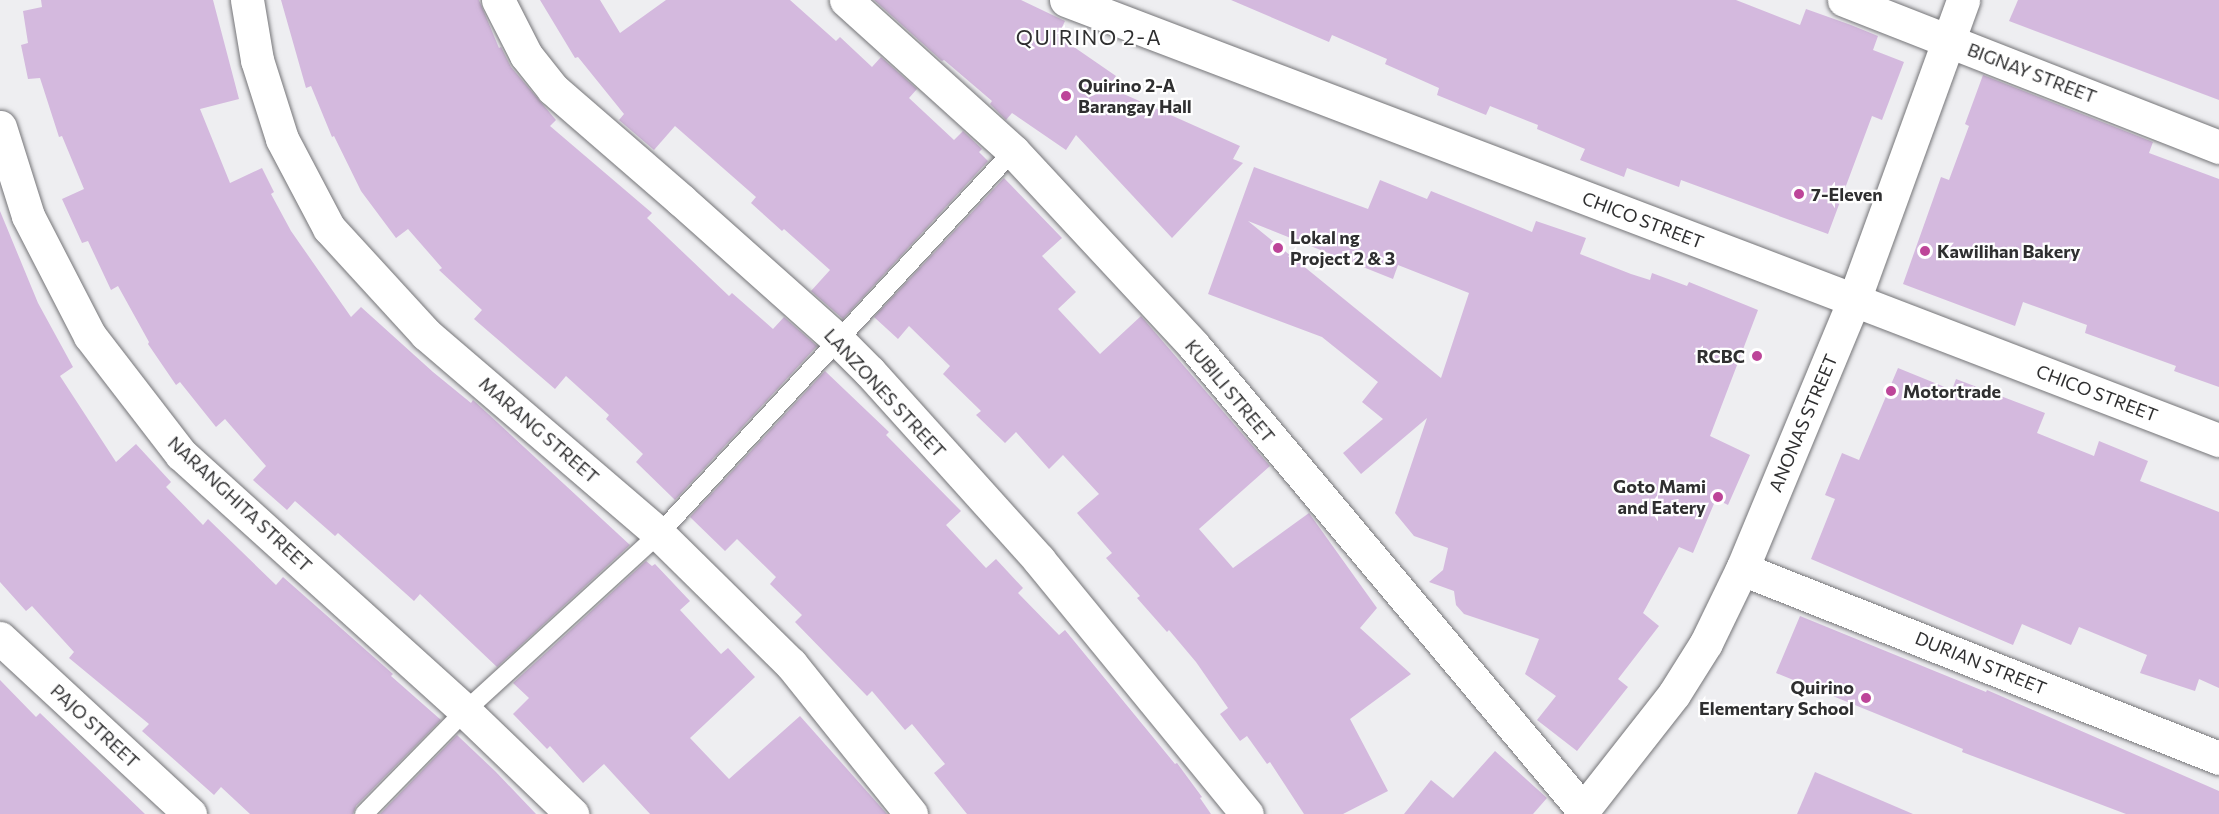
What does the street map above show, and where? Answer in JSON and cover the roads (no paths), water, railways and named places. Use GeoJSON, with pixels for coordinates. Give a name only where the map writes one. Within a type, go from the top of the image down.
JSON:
{"type":"FeatureCollection","features":[{"type":"Feature","properties":{"kind":"street","name":"MARANG STREET"},"geometry":{"type":"LineString","coordinates":[[247,0],[256,60],[282,139],[329,228],[426,334],[659,534],[791,664],[911,814]]}},
{"type":"Feature","properties":{"kind":"street","name":"LANZONES STREET"},"geometry":{"type":"LineString","coordinates":[[498,0],[526,55],[553,89],[838,340],[1038,560],[1247,814]]}},
{"type":"Feature","properties":{"kind":"street","name":"KUBILI STREET"},"geometry":{"type":"LineString","coordinates":[[846,0],[1013,151],[1194,346],[1581,812]]}},
{"type":"Feature","properties":{"kind":"street","name":"CHICO STREET"},"geometry":{"type":"LineString","coordinates":[[1066,0],[2219,440]]}},
{"type":"Feature","properties":{"kind":"street","name":"BIGNAY STREET"},"geometry":{"type":"LineString","coordinates":[[1844,0],[2219,147]]}},
{"type":"Feature","properties":{"kind":"street","name":"ANONAS STREET"},"geometry":{"type":"LineString","coordinates":[[1581,812],[1674,694],[1706,643],[1742,569],[1854,300],[1963,0]]}},
{"type":"Feature","properties":{"kind":"street","name":"NARANGHITA STREET"},"geometry":{"type":"LineString","coordinates":[[0,127],[28,216],[90,336],[181,454],[465,711],[572,814]]}},
{"type":"Feature","properties":{"kind":"street","name":"DURIAN STREET"},"geometry":{"type":"LineString","coordinates":[[1742,569],[2219,758]]}},
{"type":"Feature","properties":{"kind":"street","name":"PAJO STREET"},"geometry":{"type":"LineString","coordinates":[[0,638],[190,814]]}},
{"type":"Feature","properties":{"kind":"lane"},"geometry":{"type":"LineString","coordinates":[[364,814],[465,711],[659,534],[1013,151]]}},
{"type":"Feature","properties":{"kind":"place","name":"Quirino 2-A Barangay Hall"},"geometry":{"type":"Point","coordinates":[1066,96]}},
{"type":"Feature","properties":{"kind":"place","name":"7-Eleven"},"geometry":{"type":"Point","coordinates":[1799,194]}},
{"type":"Feature","properties":{"kind":"place","name":"Lokal ng Project 2 & 3"},"geometry":{"type":"Point","coordinates":[1278,248]}},
{"type":"Feature","properties":{"kind":"place","name":"Kawilihan Bakery"},"geometry":{"type":"Point","coordinates":[1925,251]}},
{"type":"Feature","properties":{"kind":"place","name":"RCBC"},"geometry":{"type":"Point","coordinates":[1757,356]}},
{"type":"Feature","properties":{"kind":"place","name":"Motortrade"},"geometry":{"type":"Point","coordinates":[1891,391]}},
{"type":"Feature","properties":{"kind":"place","name":"Goto Mami and Eatery"},"geometry":{"type":"Point","coordinates":[1718,497]}},
{"type":"Feature","properties":{"kind":"place","name":"Quirino Elementary School"},"geometry":{"type":"Point","coordinates":[1866,698]}},
{"type":"Feature","properties":{"kind":"district","name":"QUIRINO 2-A"},"geometry":{"type":"Point","coordinates":[1089,37]}}]}
